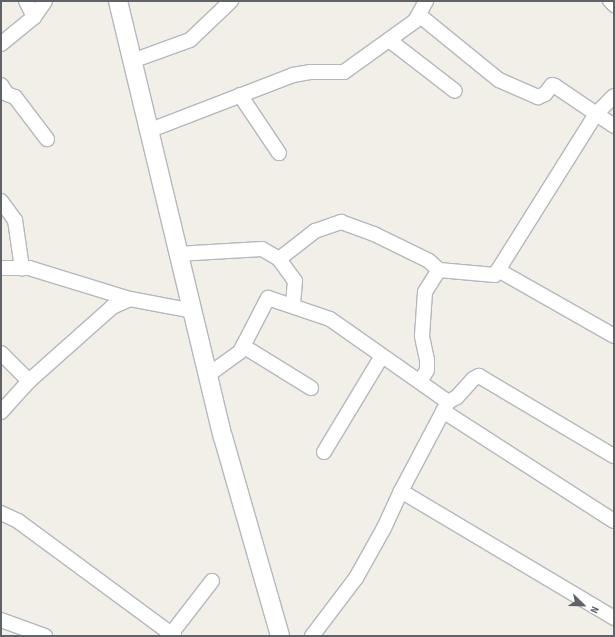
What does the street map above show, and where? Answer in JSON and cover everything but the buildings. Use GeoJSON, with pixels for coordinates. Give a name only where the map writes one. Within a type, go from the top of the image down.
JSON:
{"type":"FeatureCollection","features":[{"type":"Feature","properties":{"kind":"street"},"geometry":{"type":"LineString","coordinates":[[26,1],[34,17]]}},
{"type":"Feature","properties":{"kind":"street"},"geometry":{"type":"LineString","coordinates":[[1,44],[34,17],[45,1]]}},
{"type":"Feature","properties":{"kind":"street"},"geometry":{"type":"LineString","coordinates":[[118,1],[177,254],[193,311],[223,437],[280,636]]}},
{"type":"Feature","properties":{"kind":"street"},"geometry":{"type":"LineString","coordinates":[[132,61],[190,40],[231,1]]}},
{"type":"Feature","properties":{"kind":"street"},"geometry":{"type":"LineString","coordinates":[[148,131],[293,75],[310,72],[344,72],[415,21],[426,1]]}},
{"type":"Feature","properties":{"kind":"street"},"geometry":{"type":"LineString","coordinates":[[610,1],[614,5]]}},
{"type":"Feature","properties":{"kind":"street"},"geometry":{"type":"LineString","coordinates":[[419,15],[499,80],[538,97],[545,94],[552,85],[555,86],[614,126]]}},
{"type":"Feature","properties":{"kind":"street"},"geometry":{"type":"LineString","coordinates":[[389,40],[455,91]]}},
{"type":"Feature","properties":{"kind":"street"},"geometry":{"type":"LineString","coordinates":[[3,92],[15,97],[47,139]]}},
{"type":"Feature","properties":{"kind":"street"},"geometry":{"type":"LineString","coordinates":[[240,95],[279,153]]}},
{"type":"Feature","properties":{"kind":"street"},"geometry":{"type":"LineString","coordinates":[[279,259],[315,231],[341,222],[374,234],[429,261],[440,270],[495,275],[596,114],[614,96]]}},
{"type":"Feature","properties":{"kind":"street"},"geometry":{"type":"LineString","coordinates":[[1,201],[15,220],[22,268]]}},
{"type":"Feature","properties":{"kind":"street"},"geometry":{"type":"LineString","coordinates":[[177,254],[262,249],[279,259],[295,281],[293,305]]}},
{"type":"Feature","properties":{"kind":"street"},"geometry":{"type":"LineString","coordinates":[[1,268],[22,268],[130,299],[193,311]]}},
{"type":"Feature","properties":{"kind":"street"},"geometry":{"type":"LineString","coordinates":[[420,382],[427,370],[427,360],[422,336],[424,292],[440,270]]}},
{"type":"Feature","properties":{"kind":"street"},"geometry":{"type":"LineString","coordinates":[[498,270],[614,336]]}},
{"type":"Feature","properties":{"kind":"street"},"geometry":{"type":"LineString","coordinates":[[208,374],[240,352],[268,298],[293,305],[330,319],[420,382],[446,406],[614,521]]}},
{"type":"Feature","properties":{"kind":"street"},"geometry":{"type":"LineString","coordinates":[[1,412],[29,382],[112,307],[130,299]]}},
{"type":"Feature","properties":{"kind":"street"},"geometry":{"type":"LineString","coordinates":[[243,346],[311,388]]}},
{"type":"Feature","properties":{"kind":"street"},"geometry":{"type":"LineString","coordinates":[[1,354],[29,382]]}},
{"type":"Feature","properties":{"kind":"street"},"geometry":{"type":"LineString","coordinates":[[324,452],[382,356]]}},
{"type":"Feature","properties":{"kind":"street"},"geometry":{"type":"LineString","coordinates":[[313,636],[356,578],[384,528],[401,491],[446,406],[457,397],[473,379],[479,376],[614,456]]}},
{"type":"Feature","properties":{"kind":"street"},"geometry":{"type":"LineString","coordinates":[[401,491],[614,618]]}},
{"type":"Feature","properties":{"kind":"street"},"geometry":{"type":"LineString","coordinates":[[1,513],[18,520],[172,635],[212,580]]}},
{"type":"Feature","properties":{"kind":"street"},"geometry":{"type":"LineString","coordinates":[[1,620],[45,636]]}}]}
